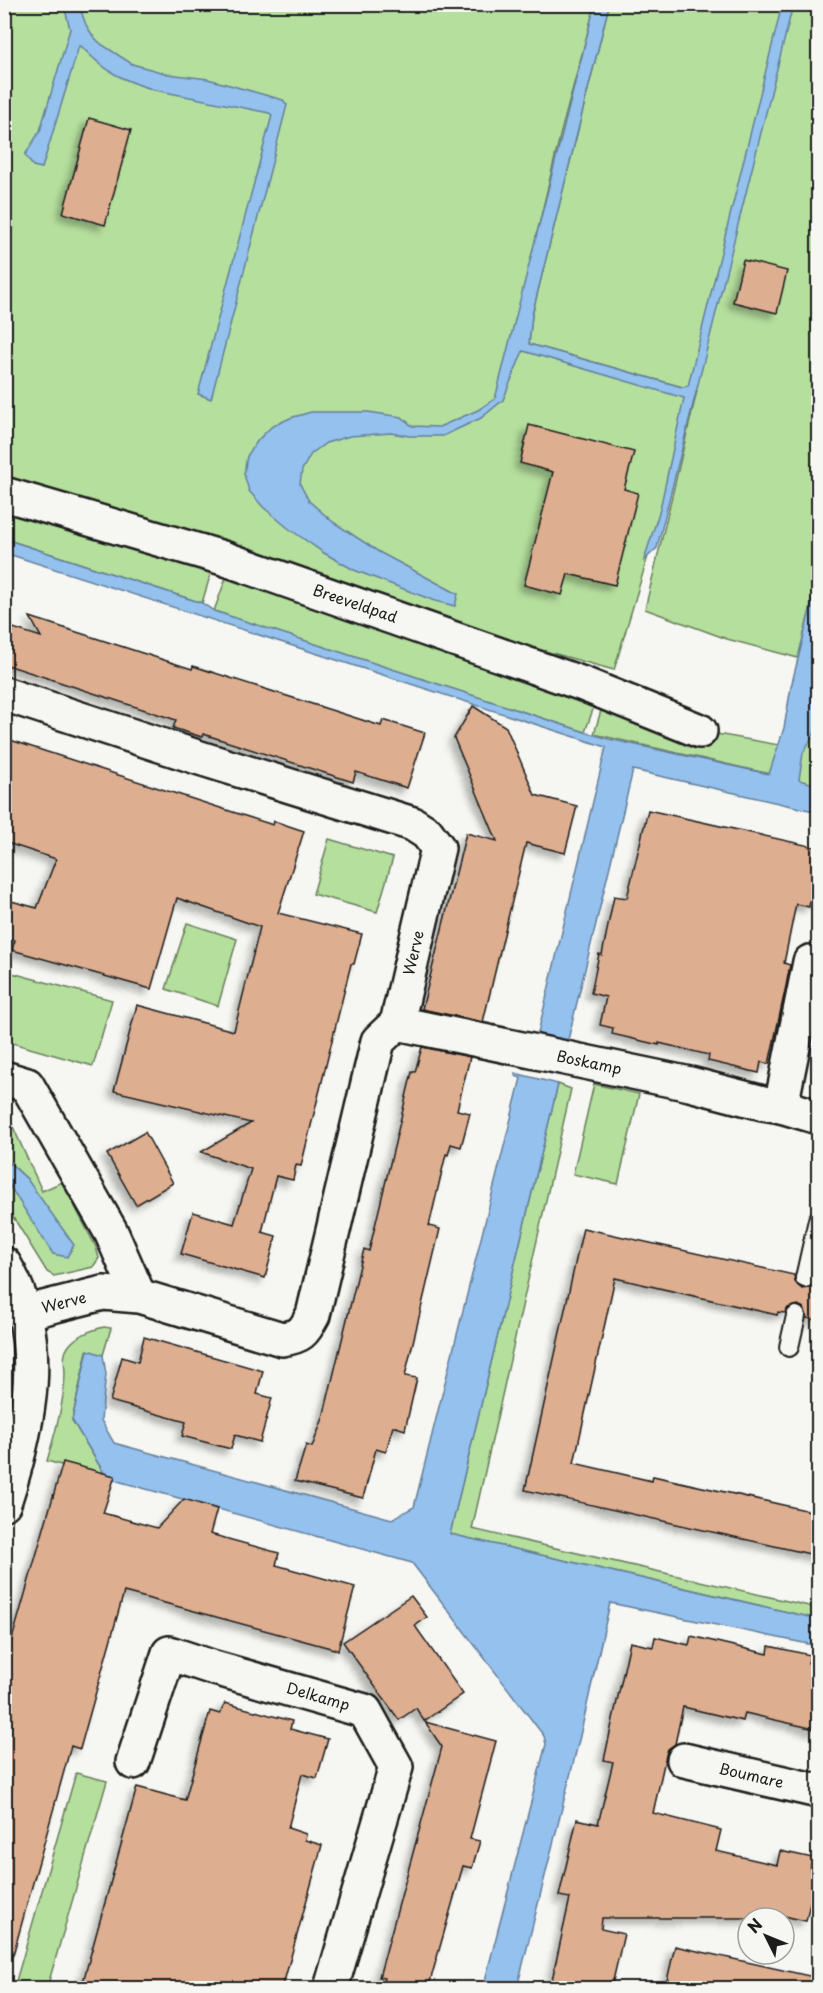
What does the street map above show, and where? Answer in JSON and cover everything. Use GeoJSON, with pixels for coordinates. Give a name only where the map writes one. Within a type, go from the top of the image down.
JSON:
{"type":"FeatureCollection","features":[{"type":"Feature","properties":{"kind":"street","name":"Breeveldpad"},"geometry":{"type":"LineString","coordinates":[[4,494],[223,558],[583,684],[700,731]]}},
{"type":"Feature","properties":{"kind":"street","name":"Werve"},"geometry":{"type":"LineString","coordinates":[[4,694],[200,758],[402,820],[427,833],[438,848],[397,1023],[378,1041],[313,1316],[303,1333],[295,1337],[282,1338],[140,1296],[103,1293],[24,1313]]}},
{"type":"Feature","properties":{"kind":"street"},"geometry":{"type":"LineString","coordinates":[[781,1106],[810,962]]}},
{"type":"Feature","properties":{"kind":"street","name":"Boskamp"},"geometry":{"type":"LineString","coordinates":[[397,1023],[690,1084],[819,1117]]}},
{"type":"Feature","properties":{"kind":"street"},"geometry":{"type":"LineString","coordinates":[[4,1077],[27,1084],[111,1232],[140,1296]]}},
{"type":"Feature","properties":{"kind":"street"},"geometry":{"type":"LineString","coordinates":[[4,1264],[14,1280],[24,1313],[31,1349],[29,1407],[18,1460],[4,1503]]}},
{"type":"Feature","properties":{"kind":"street","name":"Delkamp"},"geometry":{"type":"LineString","coordinates":[[133,1762],[169,1653],[365,1711],[396,1767],[331,1989]]}},
{"type":"Feature","properties":{"kind":"street","name":"Boumare"},"geometry":{"type":"LineString","coordinates":[[684,1760],[819,1791]]}},
{"type":"Feature","properties":{"kind":"lane"},"geometry":{"type":"LineString","coordinates":[[805,1278],[819,1220]]}},
{"type":"Feature","properties":{"kind":"lane"},"geometry":{"type":"LineString","coordinates":[[789,1347],[796,1316]]}},
{"type":"Feature","properties":{"kind":"green space"},"geometry":{"type":"Polygon","coordinates":[[[4,5],[595,5],[560,136],[511,343],[688,394],[665,499],[614,670],[516,643],[5,486],[4,5]]]}},
{"type":"Feature","properties":{"kind":"green space"},"geometry":{"type":"Polygon","coordinates":[[[609,5],[818,5],[818,578],[798,658],[727,639],[645,609],[697,391],[529,344],[532,315],[609,5]]]}},
{"type":"Feature","properties":{"kind":"green space"},"geometry":{"type":"Polygon","coordinates":[[[5,489],[213,566],[202,603],[5,539],[5,489]]]}},
{"type":"Feature","properties":{"kind":"green space"},"geometry":{"type":"Polygon","coordinates":[[[230,567],[596,701],[585,732],[214,611],[230,567]]]}},
{"type":"Feature","properties":{"kind":"green space"},"geometry":{"type":"Polygon","coordinates":[[[818,655],[818,793],[786,784],[818,655]]]}},
{"type":"Feature","properties":{"kind":"green space"},"geometry":{"type":"Polygon","coordinates":[[[603,704],[714,738],[717,734],[779,745],[770,774],[594,734],[603,704]]]}},
{"type":"Feature","properties":{"kind":"green space"},"geometry":{"type":"Polygon","coordinates":[[[329,839],[393,858],[377,912],[313,894],[329,839]]]}},
{"type":"Feature","properties":{"kind":"green space"},"geometry":{"type":"Polygon","coordinates":[[[187,923],[237,939],[218,1006],[166,989],[187,923]]]}},
{"type":"Feature","properties":{"kind":"green space"},"geometry":{"type":"Polygon","coordinates":[[[12,973],[112,1000],[93,1066],[5,1041],[5,999],[12,973]]]}},
{"type":"Feature","properties":{"kind":"green space"},"geometry":{"type":"Polygon","coordinates":[[[558,1084],[571,1089],[472,1529],[818,1608],[818,1619],[450,1534],[558,1084]]]}},
{"type":"Feature","properties":{"kind":"green space"},"geometry":{"type":"Polygon","coordinates":[[[594,1084],[639,1094],[618,1184],[573,1174],[594,1084]]]}},
{"type":"Feature","properties":{"kind":"green space"},"geometry":{"type":"Polygon","coordinates":[[[5,1117],[9,1118],[42,1191],[62,1182],[96,1247],[99,1258],[93,1267],[54,1276],[47,1272],[5,1207],[4,1182],[9,1185],[27,1179],[5,1158],[5,1117]]]}},
{"type":"Feature","properties":{"kind":"green space"},"geometry":{"type":"Polygon","coordinates":[[[104,1327],[111,1328],[103,1355],[87,1351],[72,1420],[104,1473],[96,1475],[47,1461],[63,1396],[66,1350],[79,1337],[104,1327]]]}},
{"type":"Feature","properties":{"kind":"green space"},"geometry":{"type":"Polygon","coordinates":[[[76,1773],[107,1781],[47,1988],[14,1988],[76,1773]]]}},
{"type":"Feature","properties":{"kind":"water"},"geometry":{"type":"Polygon","coordinates":[[[595,4],[609,5],[532,315],[529,344],[682,387],[688,386],[782,5],[793,5],[657,548],[644,560],[660,509],[684,398],[523,351],[503,400],[481,418],[443,436],[409,436],[391,433],[350,436],[326,443],[311,454],[302,470],[300,484],[309,501],[333,522],[379,552],[458,594],[455,606],[435,601],[354,570],[288,528],[263,507],[249,491],[244,474],[247,456],[271,427],[311,412],[368,412],[402,417],[412,426],[439,427],[478,410],[495,399],[595,4]]]}},
{"type":"Feature","properties":{"kind":"water"},"geometry":{"type":"Polygon","coordinates":[[[64,5],[79,5],[86,25],[93,36],[101,44],[132,64],[168,74],[208,79],[283,100],[287,105],[211,399],[198,394],[272,115],[155,90],[123,79],[79,46],[42,168],[33,166],[25,155],[40,131],[70,29],[64,5]]]}},
{"type":"Feature","properties":{"kind":"water"},"geometry":{"type":"Polygon","coordinates":[[[5,539],[202,603],[214,611],[585,732],[769,774],[784,728],[791,687],[818,578],[818,727],[803,753],[799,780],[818,785],[818,812],[633,770],[567,1044],[537,1037],[606,747],[5,553],[5,539]]]}},
{"type":"Feature","properties":{"kind":"water"},"geometry":{"type":"Polygon","coordinates":[[[515,1073],[558,1084],[450,1534],[818,1619],[818,1646],[610,1603],[580,1736],[517,1988],[483,1988],[546,1744],[544,1736],[412,1563],[114,1480],[104,1473],[72,1420],[88,1350],[103,1355],[106,1374],[101,1420],[114,1443],[392,1519],[414,1507],[521,1078],[515,1076],[515,1073]]]}},
{"type":"Feature","properties":{"kind":"water"},"geometry":{"type":"Polygon","coordinates":[[[4,1158],[27,1179],[74,1245],[67,1257],[53,1254],[5,1182],[4,1158]]]}},
{"type":"Feature","properties":{"kind":"building"},"geometry":{"type":"Polygon","coordinates":[[[89,118],[131,130],[105,225],[63,213],[89,118]]]}},
{"type":"Feature","properties":{"kind":"building"},"geometry":{"type":"Polygon","coordinates":[[[743,260],[787,271],[777,313],[733,302],[743,260]]]}},
{"type":"Feature","properties":{"kind":"building"},"geometry":{"type":"Polygon","coordinates":[[[529,425],[634,452],[624,489],[638,493],[615,585],[568,574],[562,595],[524,585],[553,472],[520,463],[529,425]]]}},
{"type":"Feature","properties":{"kind":"building"},"geometry":{"type":"Polygon","coordinates":[[[30,617],[381,726],[383,720],[425,733],[407,788],[356,772],[353,782],[203,734],[202,737],[173,728],[176,720],[4,664],[4,625],[41,637],[30,617]]]}},
{"type":"Feature","properties":{"kind":"building"},"geometry":{"type":"Polygon","coordinates":[[[473,706],[506,727],[535,795],[577,806],[565,853],[526,843],[483,1022],[422,1009],[466,833],[497,841],[454,738],[473,706]]]}},
{"type":"Feature","properties":{"kind":"building"},"geometry":{"type":"Polygon","coordinates":[[[4,738],[273,825],[274,821],[304,831],[278,913],[362,934],[354,964],[351,964],[301,1166],[296,1165],[293,1180],[276,1176],[262,1232],[276,1236],[265,1278],[181,1254],[193,1212],[234,1224],[251,1169],[201,1152],[251,1123],[114,1091],[137,1005],[234,1031],[260,927],[177,898],[151,989],[12,950],[15,940],[4,938],[4,899],[37,908],[56,859],[4,842],[4,738]]]}},
{"type":"Feature","properties":{"kind":"building"},"geometry":{"type":"Polygon","coordinates":[[[648,810],[819,848],[819,901],[810,900],[809,907],[796,904],[784,963],[790,965],[769,1064],[761,1062],[759,1073],[708,1061],[709,1055],[612,1034],[613,1028],[600,1025],[606,997],[591,993],[599,954],[602,955],[614,896],[627,898],[648,810]]]}},
{"type":"Feature","properties":{"kind":"building"},"geometry":{"type":"Polygon","coordinates":[[[422,1047],[470,1057],[457,1110],[470,1113],[461,1147],[451,1144],[448,1155],[446,1154],[429,1226],[440,1229],[405,1376],[417,1378],[405,1430],[393,1426],[386,1452],[376,1449],[363,1498],[295,1481],[306,1445],[312,1447],[323,1418],[364,1249],[369,1251],[412,1072],[415,1072],[422,1047]]]}},
{"type":"Feature","properties":{"kind":"building"},"geometry":{"type":"Polygon","coordinates":[[[145,1132],[173,1183],[136,1205],[107,1154],[145,1132]]]}},
{"type":"Feature","properties":{"kind":"building"},"geometry":{"type":"Polygon","coordinates":[[[583,1228],[794,1275],[795,1282],[802,1289],[809,1288],[819,1281],[819,1321],[807,1318],[804,1308],[798,1305],[788,1308],[785,1313],[778,1312],[777,1315],[615,1278],[574,1463],[652,1481],[653,1476],[819,1513],[819,1556],[525,1490],[583,1228]]]}},
{"type":"Feature","properties":{"kind":"building"},"geometry":{"type":"Polygon","coordinates":[[[144,1337],[263,1371],[257,1394],[272,1398],[260,1442],[235,1435],[231,1449],[182,1436],[186,1422],[110,1401],[122,1357],[138,1362],[144,1337]]]}},
{"type":"Feature","properties":{"kind":"building"},"geometry":{"type":"Polygon","coordinates":[[[63,1462],[115,1476],[103,1513],[157,1528],[184,1499],[217,1509],[210,1534],[279,1553],[276,1565],[355,1587],[338,1650],[124,1592],[80,1749],[71,1746],[13,1955],[4,1954],[4,1667],[63,1462]]]}},
{"type":"Feature","properties":{"kind":"building"},"geometry":{"type":"Polygon","coordinates":[[[411,1596],[427,1617],[415,1626],[463,1694],[424,1721],[416,1708],[399,1720],[343,1642],[411,1596]]]}},
{"type":"Feature","properties":{"kind":"building"},"geometry":{"type":"Polygon","coordinates":[[[691,1636],[768,1654],[769,1646],[810,1655],[808,1663],[819,1665],[819,1730],[745,1713],[743,1721],[683,1707],[675,1744],[668,1749],[666,1755],[653,1813],[721,1830],[716,1851],[777,1865],[780,1851],[813,1858],[810,1870],[817,1871],[806,1921],[796,1919],[796,1906],[736,1906],[736,1918],[602,1918],[601,1929],[624,1934],[611,1989],[550,1989],[570,1898],[559,1896],[577,1819],[598,1824],[613,1762],[604,1760],[630,1642],[653,1647],[655,1637],[689,1645],[691,1636]]]}},
{"type":"Feature","properties":{"kind":"building"},"geometry":{"type":"Polygon","coordinates":[[[225,1703],[292,1721],[290,1729],[328,1739],[317,1778],[302,1774],[288,1828],[306,1834],[305,1840],[322,1845],[282,1989],[81,1989],[137,1787],[185,1800],[210,1711],[220,1714],[225,1703]]]}},
{"type":"Feature","properties":{"kind":"building"},"geometry":{"type":"Polygon","coordinates":[[[425,1722],[496,1741],[470,1839],[480,1841],[472,1868],[463,1866],[428,1989],[381,1989],[384,1978],[379,1977],[442,1747],[425,1722]]]}},
{"type":"Feature","properties":{"kind":"building"},"geometry":{"type":"Polygon","coordinates":[[[675,1946],[736,1960],[736,1966],[765,1966],[814,1977],[813,1989],[665,1989],[675,1946]]]}}]}
